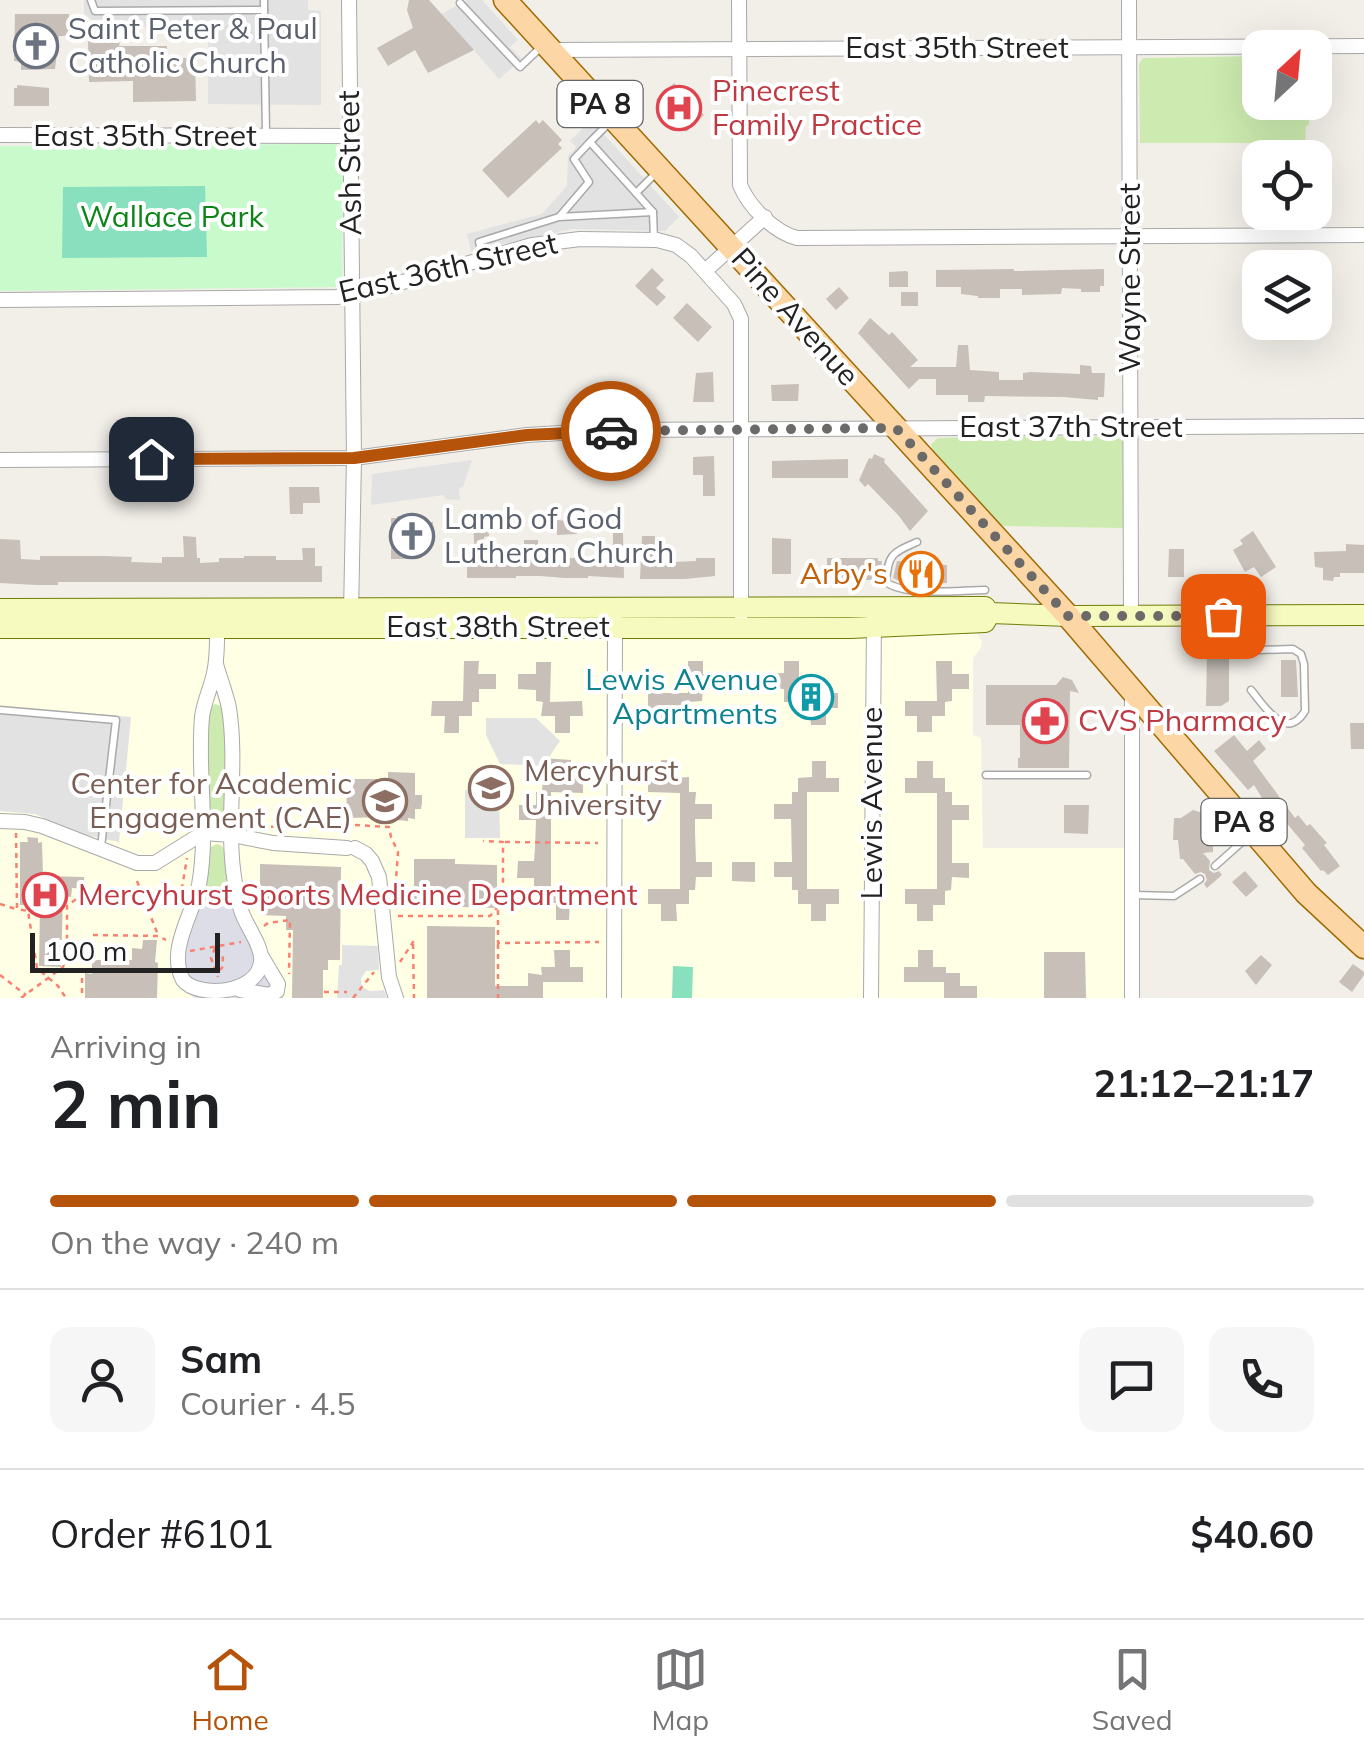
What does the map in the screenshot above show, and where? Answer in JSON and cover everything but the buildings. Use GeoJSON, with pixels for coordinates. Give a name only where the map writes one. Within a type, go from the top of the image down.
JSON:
{"type":"FeatureCollection","features":[{"type":"Feature","properties":{"kind":"main road","name":"Pine Avenue"},"geometry":{"type":"LineString","coordinates":[[505,0],[1068,616],[1306,893],[1364,948]]}},
{"type":"Feature","properties":{"kind":"main road","name":"East 38th Street"},"geometry":{"type":"LineString","coordinates":[[0,628],[217,618],[874,617],[985,607],[990,613],[1068,616],[1364,615]]}},
{"type":"Feature","properties":{"kind":"main road","name":"East 38th Street"},"geometry":{"type":"LineString","coordinates":[[0,609],[217,618]]}},
{"type":"Feature","properties":{"kind":"street","name":"Ash Street"},"geometry":{"type":"LineString","coordinates":[[349,0],[354,458],[351,617]]}},
{"type":"Feature","properties":{"kind":"street"},"geometry":{"type":"LineString","coordinates":[[739,0],[740,185],[746,197],[782,233],[796,238],[1364,235]]}},
{"type":"Feature","properties":{"kind":"street","name":"Wayne Street"},"geometry":{"type":"LineString","coordinates":[[1129,0],[1131,616]]}},
{"type":"Feature","properties":{"kind":"street","name":"East 35th Street"},"geometry":{"type":"LineString","coordinates":[[548,47],[1364,46]]}},
{"type":"Feature","properties":{"kind":"street","name":"East 35th Street"},"geometry":{"type":"LineString","coordinates":[[0,136],[350,136]]}},
{"type":"Feature","properties":{"kind":"street"},"geometry":{"type":"LineString","coordinates":[[705,271],[765,217]]}},
{"type":"Feature","properties":{"kind":"street","name":"East 36th Street"},"geometry":{"type":"LineString","coordinates":[[0,300],[352,296],[556,240],[667,241],[684,250],[705,271],[734,304],[741,319],[741,617]]}},
{"type":"Feature","properties":{"kind":"street","name":"East 37th Street"},"geometry":{"type":"LineString","coordinates":[[0,460],[354,458],[560,432],[1364,426]]}},
{"type":"Feature","properties":{"kind":"street","name":"Lewis Avenue"},"geometry":{"type":"LineString","coordinates":[[871,998],[874,617]]}},
{"type":"Feature","properties":{"kind":"street"},"geometry":{"type":"LineString","coordinates":[[216,664],[229,710],[235,884],[241,910],[278,984],[277,991],[268,996],[240,990],[192,990],[184,984],[178,967],[179,948],[198,886],[203,833],[202,716],[216,664],[217,618]]}},
{"type":"Feature","properties":{"kind":"street"},"geometry":{"type":"LineString","coordinates":[[614,998],[615,618]]}},
{"type":"Feature","properties":{"kind":"street"},"geometry":{"type":"LineString","coordinates":[[1132,690],[1132,998]]}},
{"type":"Feature","properties":{"kind":"street"},"geometry":{"type":"LineString","coordinates":[[0,822],[42,826],[137,863],[155,863],[203,833],[351,848],[366,854],[376,868],[390,916],[389,977],[396,998]]}},
{"type":"Feature","properties":{"kind":"street"},"geometry":{"type":"LineString","coordinates":[[240,990],[257,975],[262,957]]}},
{"type":"Feature","properties":{"kind":"lane"},"geometry":{"type":"LineString","coordinates":[[91,0],[96,11],[264,10]]}},
{"type":"Feature","properties":{"kind":"lane"},"geometry":{"type":"LineString","coordinates":[[264,0],[266,136]]}},
{"type":"Feature","properties":{"kind":"lane"},"geometry":{"type":"LineString","coordinates":[[460,3],[520,67],[548,47]]}},
{"type":"Feature","properties":{"kind":"lane"},"geometry":{"type":"LineString","coordinates":[[560,218],[589,182],[574,160],[614,119]]}},
{"type":"Feature","properties":{"kind":"lane"},"geometry":{"type":"LineString","coordinates":[[590,142],[654,212],[654,240]]}},
{"type":"Feature","properties":{"kind":"lane"},"geometry":{"type":"LineString","coordinates":[[636,192],[660,170]]}},
{"type":"Feature","properties":{"kind":"lane"},"geometry":{"type":"LineString","coordinates":[[484,258],[479,242],[560,218],[654,212]]}},
{"type":"Feature","properties":{"kind":"lane"},"geometry":{"type":"LineString","coordinates":[[917,542],[890,556],[886,582],[890,586],[906,590],[985,590]]}},
{"type":"Feature","properties":{"kind":"lane"},"geometry":{"type":"LineString","coordinates":[[1251,690],[1280,721],[1289,724],[1302,718],[1303,656],[1294,649],[1260,650]]}},
{"type":"Feature","properties":{"kind":"lane"},"geometry":{"type":"LineString","coordinates":[[0,710],[116,720],[100,848]]}},
{"type":"Feature","properties":{"kind":"lane"},"geometry":{"type":"LineString","coordinates":[[986,776],[1086,775]]}},
{"type":"Feature","properties":{"kind":"lane"},"geometry":{"type":"LineString","coordinates":[[1215,866],[1253,833]]}},
{"type":"Feature","properties":{"kind":"lane"},"geometry":{"type":"LineString","coordinates":[[1132,895],[1174,896],[1200,879]]}},
{"type":"Feature","properties":{"kind":"path"},"geometry":{"type":"LineString","coordinates":[[16,822],[17,910]]}},
{"type":"Feature","properties":{"kind":"path"},"geometry":{"type":"LineString","coordinates":[[255,826],[346,825]]}},
{"type":"Feature","properties":{"kind":"path"},"geometry":{"type":"LineString","coordinates":[[355,825],[390,826],[398,852],[390,916],[490,916],[503,900],[504,842]]}},
{"type":"Feature","properties":{"kind":"path"},"geometry":{"type":"LineString","coordinates":[[178,906],[189,841]]}},
{"type":"Feature","properties":{"kind":"path"},"geometry":{"type":"LineString","coordinates":[[483,841],[598,843]]}},
{"type":"Feature","properties":{"kind":"path"},"geometry":{"type":"LineString","coordinates":[[137,881],[158,936]]}},
{"type":"Feature","properties":{"kind":"path"},"geometry":{"type":"LineString","coordinates":[[0,975],[23,996],[63,967],[68,906],[80,896]]}},
{"type":"Feature","properties":{"kind":"path"},"geometry":{"type":"LineString","coordinates":[[0,904],[28,911],[36,964],[66,998]]}},
{"type":"Feature","properties":{"kind":"path"},"geometry":{"type":"LineString","coordinates":[[498,909],[498,998]]}},
{"type":"Feature","properties":{"kind":"path"},"geometry":{"type":"LineString","coordinates":[[94,934],[158,936],[183,952],[247,941],[268,923],[290,920],[289,984]]}},
{"type":"Feature","properties":{"kind":"path"},"geometry":{"type":"LineString","coordinates":[[396,967],[414,942],[414,998]]}},
{"type":"Feature","properties":{"kind":"path"},"geometry":{"type":"LineString","coordinates":[[498,942],[599,942]]}},
{"type":"Feature","properties":{"kind":"path"},"geometry":{"type":"LineString","coordinates":[[216,946],[211,958],[218,972]]}},
{"type":"Feature","properties":{"kind":"path"},"geometry":{"type":"LineString","coordinates":[[216,946],[224,958],[218,972],[217,993]]}},
{"type":"Feature","properties":{"kind":"path"},"geometry":{"type":"LineString","coordinates":[[67,948],[94,948]]}},
{"type":"Feature","properties":{"kind":"path"},"geometry":{"type":"LineString","coordinates":[[82,948],[82,998]]}},
{"type":"Feature","properties":{"kind":"path"},"geometry":{"type":"LineString","coordinates":[[353,998],[377,968]]}},
{"type":"Feature","properties":{"kind":"path"},"geometry":{"type":"LineString","coordinates":[[324,992],[348,992]]}},
{"type":"Feature","properties":{"kind":"shaded area"},"geometry":{"type":"Polygon","coordinates":[[[84,0],[308,0],[308,10],[321,11],[321,105],[208,104],[208,28],[102,27],[84,14],[84,0]]]}},
{"type":"Feature","properties":{"kind":"shaded area"},"geometry":{"type":"Polygon","coordinates":[[[467,0],[482,0],[518,40],[510,47],[522,59],[499,79],[442,14],[467,0]]]}},
{"type":"Feature","properties":{"kind":"shaded area"},"geometry":{"type":"Polygon","coordinates":[[[591,120],[679,217],[665,231],[572,229],[471,251],[467,234],[542,214],[567,186],[568,156],[576,147],[570,141],[591,120]]]}},
{"type":"Feature","properties":{"kind":"shaded area"},"geometry":{"type":"Polygon","coordinates":[[[472,460],[463,487],[459,488],[460,500],[445,499],[444,495],[371,505],[372,474],[472,460]]]}},
{"type":"Feature","properties":{"kind":"shaded area","name":"Mercyhurst University"},"geometry":{"type":"Polygon","coordinates":[[[977,634],[982,641],[973,658],[973,735],[981,738],[983,848],[1125,848],[1126,998],[0,998],[0,636],[977,634]]]}},
{"type":"Feature","properties":{"kind":"shaded area"},"geometry":{"type":"Polygon","coordinates":[[[0,706],[131,717],[119,842],[76,833],[35,814],[0,811],[0,706]]]}},
{"type":"Feature","properties":{"kind":"shaded area"},"geometry":{"type":"Polygon","coordinates":[[[486,718],[536,718],[560,741],[543,766],[500,764],[486,735],[486,718]]]}},
{"type":"Feature","properties":{"kind":"shaded area"},"geometry":{"type":"Polygon","coordinates":[[[499,789],[500,838],[465,838],[465,790],[499,789]]]}},
{"type":"Feature","properties":{"kind":"shaded area"},"geometry":{"type":"Polygon","coordinates":[[[229,878],[239,891],[283,998],[195,998],[178,982],[175,975],[197,912],[229,878]]]}},
{"type":"Feature","properties":{"kind":"shaded area"},"geometry":{"type":"Polygon","coordinates":[[[342,945],[378,946],[379,970],[366,971],[362,987],[384,990],[387,998],[337,998],[342,945]]]}},
{"type":"Feature","properties":{"kind":"green space"},"geometry":{"type":"Polygon","coordinates":[[[1242,56],[1242,120],[1309,120],[1305,140],[1140,143],[1139,64],[1143,58],[1242,56]]]}},
{"type":"Feature","properties":{"kind":"green space","name":"Wallace Park"},"geometry":{"type":"Polygon","coordinates":[[[336,144],[343,152],[342,281],[338,287],[0,291],[0,146],[336,144]]]}},
{"type":"Feature","properties":{"kind":"green space"},"geometry":{"type":"Polygon","coordinates":[[[205,186],[207,257],[62,258],[63,187],[205,186]]]}},
{"type":"Feature","properties":{"kind":"green space"},"geometry":{"type":"Polygon","coordinates":[[[1120,437],[1125,446],[1124,528],[1002,526],[931,444],[938,438],[1120,437]]]}},
{"type":"Feature","properties":{"kind":"green space"},"geometry":{"type":"Polygon","coordinates":[[[215,704],[225,713],[226,816],[220,823],[208,818],[206,709],[215,704]]]}},
{"type":"Feature","properties":{"kind":"green space"},"geometry":{"type":"Polygon","coordinates":[[[217,844],[226,853],[229,878],[212,900],[195,912],[209,848],[217,844]]]}},
{"type":"Feature","properties":{"kind":"green space"},"geometry":{"type":"Polygon","coordinates":[[[673,966],[693,967],[692,998],[672,998],[673,966]]]}},
{"type":"Feature","properties":{"kind":"way so far"},"geometry":{"type":"LineString","coordinates":[[611,431],[896,428],[1068,616],[1223,616]]}},
{"type":"Feature","properties":{"kind":"place","name":"Saint Peter & Paul Catholic Church"},"geometry":{"type":"Point","coordinates":[36,46]}},
{"type":"Feature","properties":{"kind":"place","name":"Pinecrest Family Practice"},"geometry":{"type":"Point","coordinates":[679,108]}},
{"type":"Feature","properties":{"kind":"place","name":"Lamb of God Lutheran Church"},"geometry":{"type":"Point","coordinates":[412,536]}},
{"type":"Feature","properties":{"kind":"place","name":"Arby's"},"geometry":{"type":"Point","coordinates":[921,574]}},
{"type":"Feature","properties":{"kind":"place","name":"Lewis Avenue Apartments"},"geometry":{"type":"Point","coordinates":[811,697]}},
{"type":"Feature","properties":{"kind":"place","name":"CVS Pharmacy"},"geometry":{"type":"Point","coordinates":[1045,721]}},
{"type":"Feature","properties":{"kind":"place","name":"Mercyhurst University"},"geometry":{"type":"Point","coordinates":[491,788]}},
{"type":"Feature","properties":{"kind":"place","name":"Center for Academic Engagement (CAE)"},"geometry":{"type":"Point","coordinates":[385,801]}},
{"type":"Feature","properties":{"kind":"place","name":"Mercyhurst Sports Medicine Department"},"geometry":{"type":"Point","coordinates":[45,895]}},
{"type":"Feature","properties":{"kind":"route"},"geometry":{"type":"LineString","coordinates":[[151,459],[354,458],[527,435],[611,431]]}}]}
